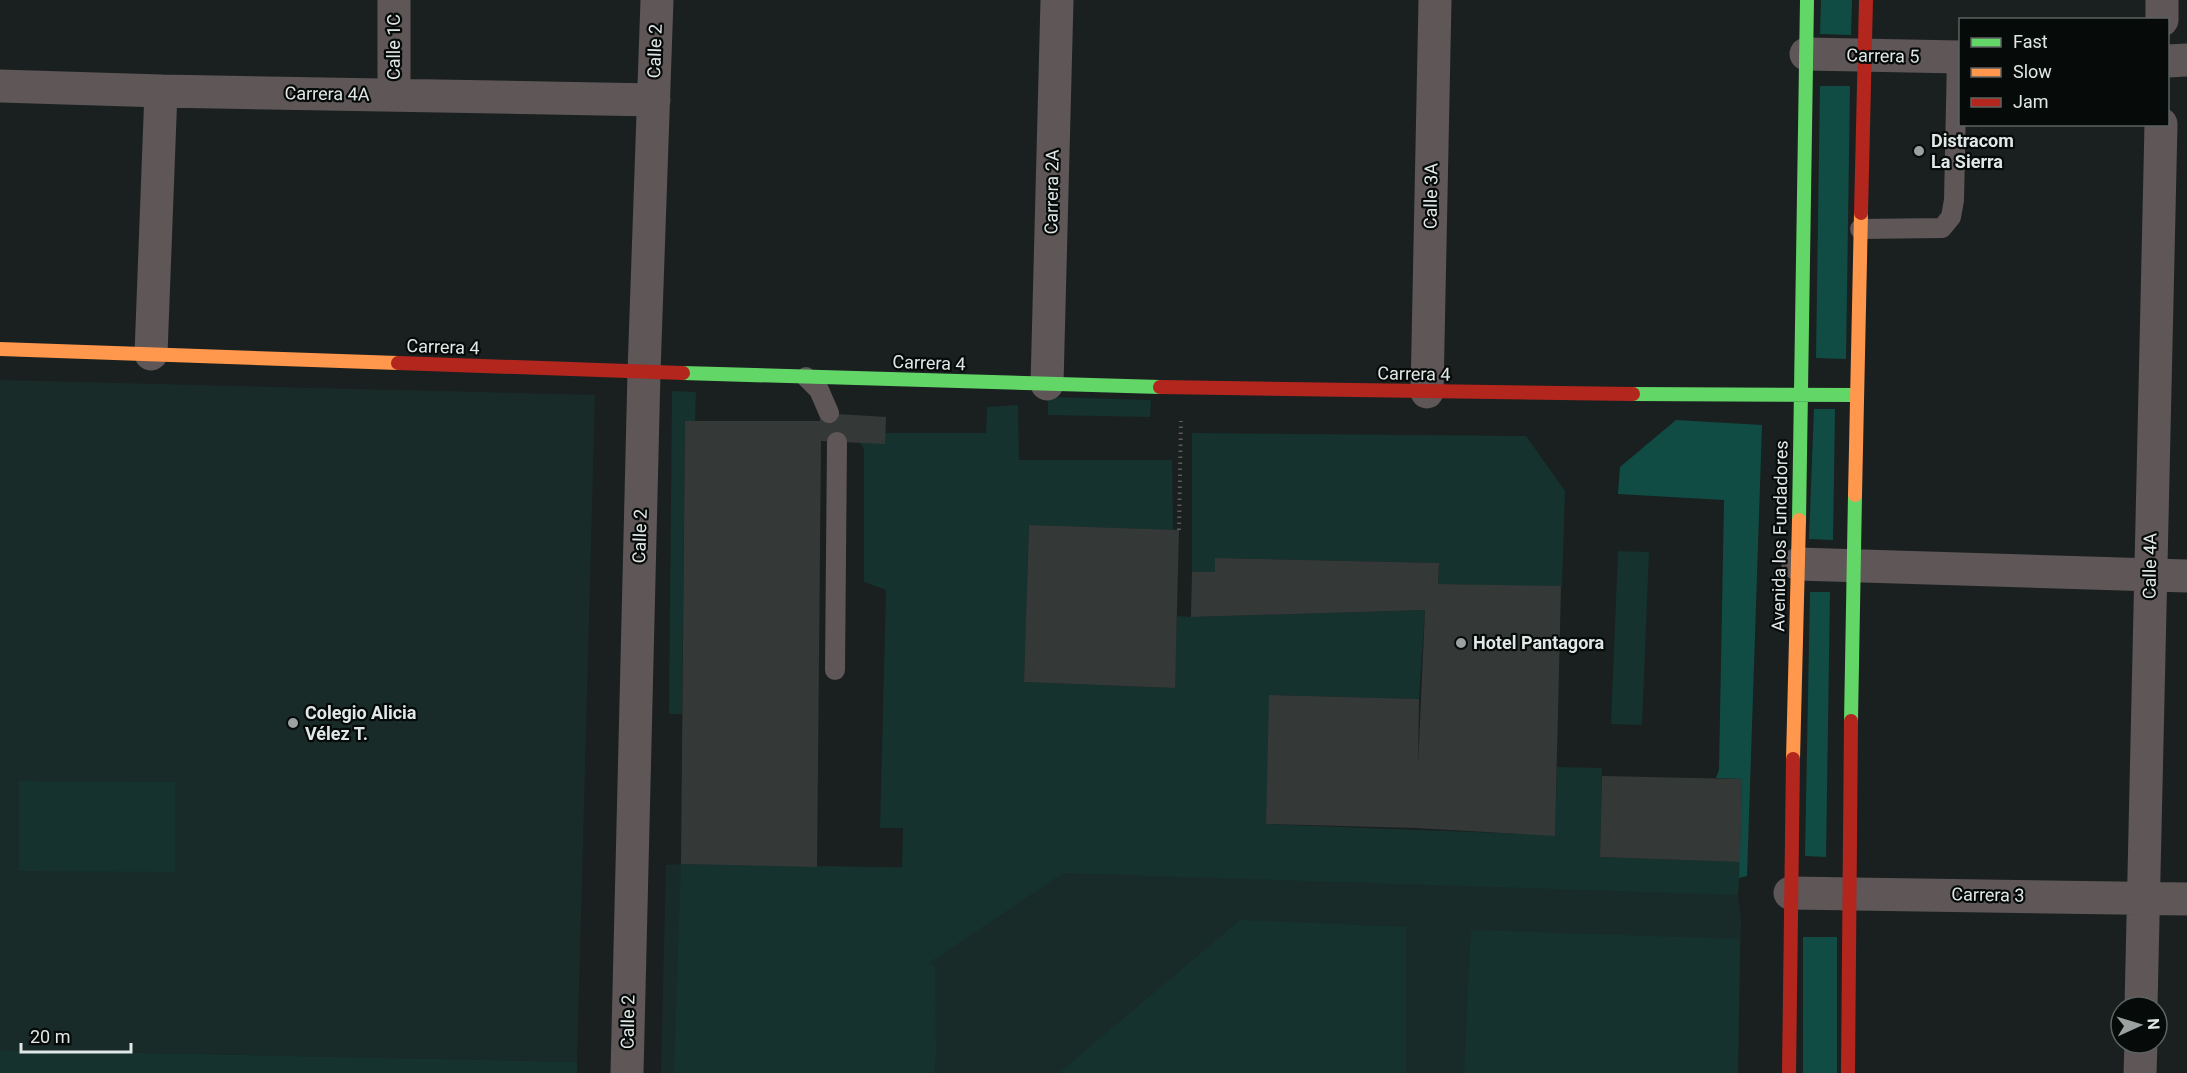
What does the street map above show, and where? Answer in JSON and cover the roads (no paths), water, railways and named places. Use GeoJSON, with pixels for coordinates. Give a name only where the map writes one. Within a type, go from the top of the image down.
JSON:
{"type":"FeatureCollection","features":[{"type":"Feature","properties":{"kind":"main road","name":"Avenida los Fundadores"},"geometry":{"type":"LineString","coordinates":[[1789,1073],[1790,893],[1807,0]]}},
{"type":"Feature","properties":{"kind":"main road"},"geometry":{"type":"LineString","coordinates":[[1848,1073],[1853,567],[1866,0]]}},
{"type":"Feature","properties":{"kind":"main road","name":"Carrera 4"},"geometry":{"type":"LineString","coordinates":[[0,350],[1182,388],[1857,395]]}},
{"type":"Feature","properties":{"kind":"street","name":"Calle 1C"},"geometry":{"type":"LineString","coordinates":[[394,0],[394,95]]}},
{"type":"Feature","properties":{"kind":"street","name":"Calle 2"},"geometry":{"type":"LineString","coordinates":[[627,1073],[644,372],[657,0]]}},
{"type":"Feature","properties":{"kind":"street","name":"Carrera 2A"},"geometry":{"type":"LineString","coordinates":[[1047,384],[1057,0]]}},
{"type":"Feature","properties":{"kind":"street","name":"Calle 3A"},"geometry":{"type":"LineString","coordinates":[[1427,392],[1435,0]]}},
{"type":"Feature","properties":{"kind":"street"},"geometry":{"type":"LineString","coordinates":[[2162,0],[2162,18]]}},
{"type":"Feature","properties":{"kind":"street","name":"Carrera 5"},"geometry":{"type":"LineString","coordinates":[[1806,54],[1959,57]]}},
{"type":"Feature","properties":{"kind":"street"},"geometry":{"type":"LineString","coordinates":[[2169,61],[2187,60]]}},
{"type":"Feature","properties":{"kind":"street","name":"Carrera 4A"},"geometry":{"type":"LineString","coordinates":[[0,86],[654,100]]}},
{"type":"Feature","properties":{"kind":"street"},"geometry":{"type":"LineString","coordinates":[[151,354],[161,91]]}},
{"type":"Feature","properties":{"kind":"street","name":"Calle 4A"},"geometry":{"type":"LineString","coordinates":[[2141,995],[2161,126]]}},
{"type":"Feature","properties":{"kind":"street"},"geometry":{"type":"LineString","coordinates":[[1798,564],[2187,576]]}},
{"type":"Feature","properties":{"kind":"street","name":"Carrera 3"},"geometry":{"type":"LineString","coordinates":[[1790,893],[2187,899]]}},
{"type":"Feature","properties":{"kind":"street"},"geometry":{"type":"LineString","coordinates":[[2140,1073],[2141,1055]]}},
{"type":"Feature","properties":{"kind":"lane"},"geometry":{"type":"LineString","coordinates":[[1860,229],[1942,228],[1951,218],[1954,200],[1959,57]]}},
{"type":"Feature","properties":{"kind":"lane"},"geometry":{"type":"LineString","coordinates":[[806,377],[819,390],[829,413]]}},
{"type":"Feature","properties":{"kind":"lane"},"geometry":{"type":"LineString","coordinates":[[835,670],[837,442]]}},
{"type":"Feature","properties":{"kind":"place","name":"Distracom La Sierra"},"geometry":{"type":"Point","coordinates":[1919,151]}},
{"type":"Feature","properties":{"kind":"place","name":"Hotel Pantagora"},"geometry":{"type":"Point","coordinates":[1461,643]}},
{"type":"Feature","properties":{"kind":"place","name":"Colegio Alicia Vélez T."},"geometry":{"type":"Point","coordinates":[293,723]}}]}
